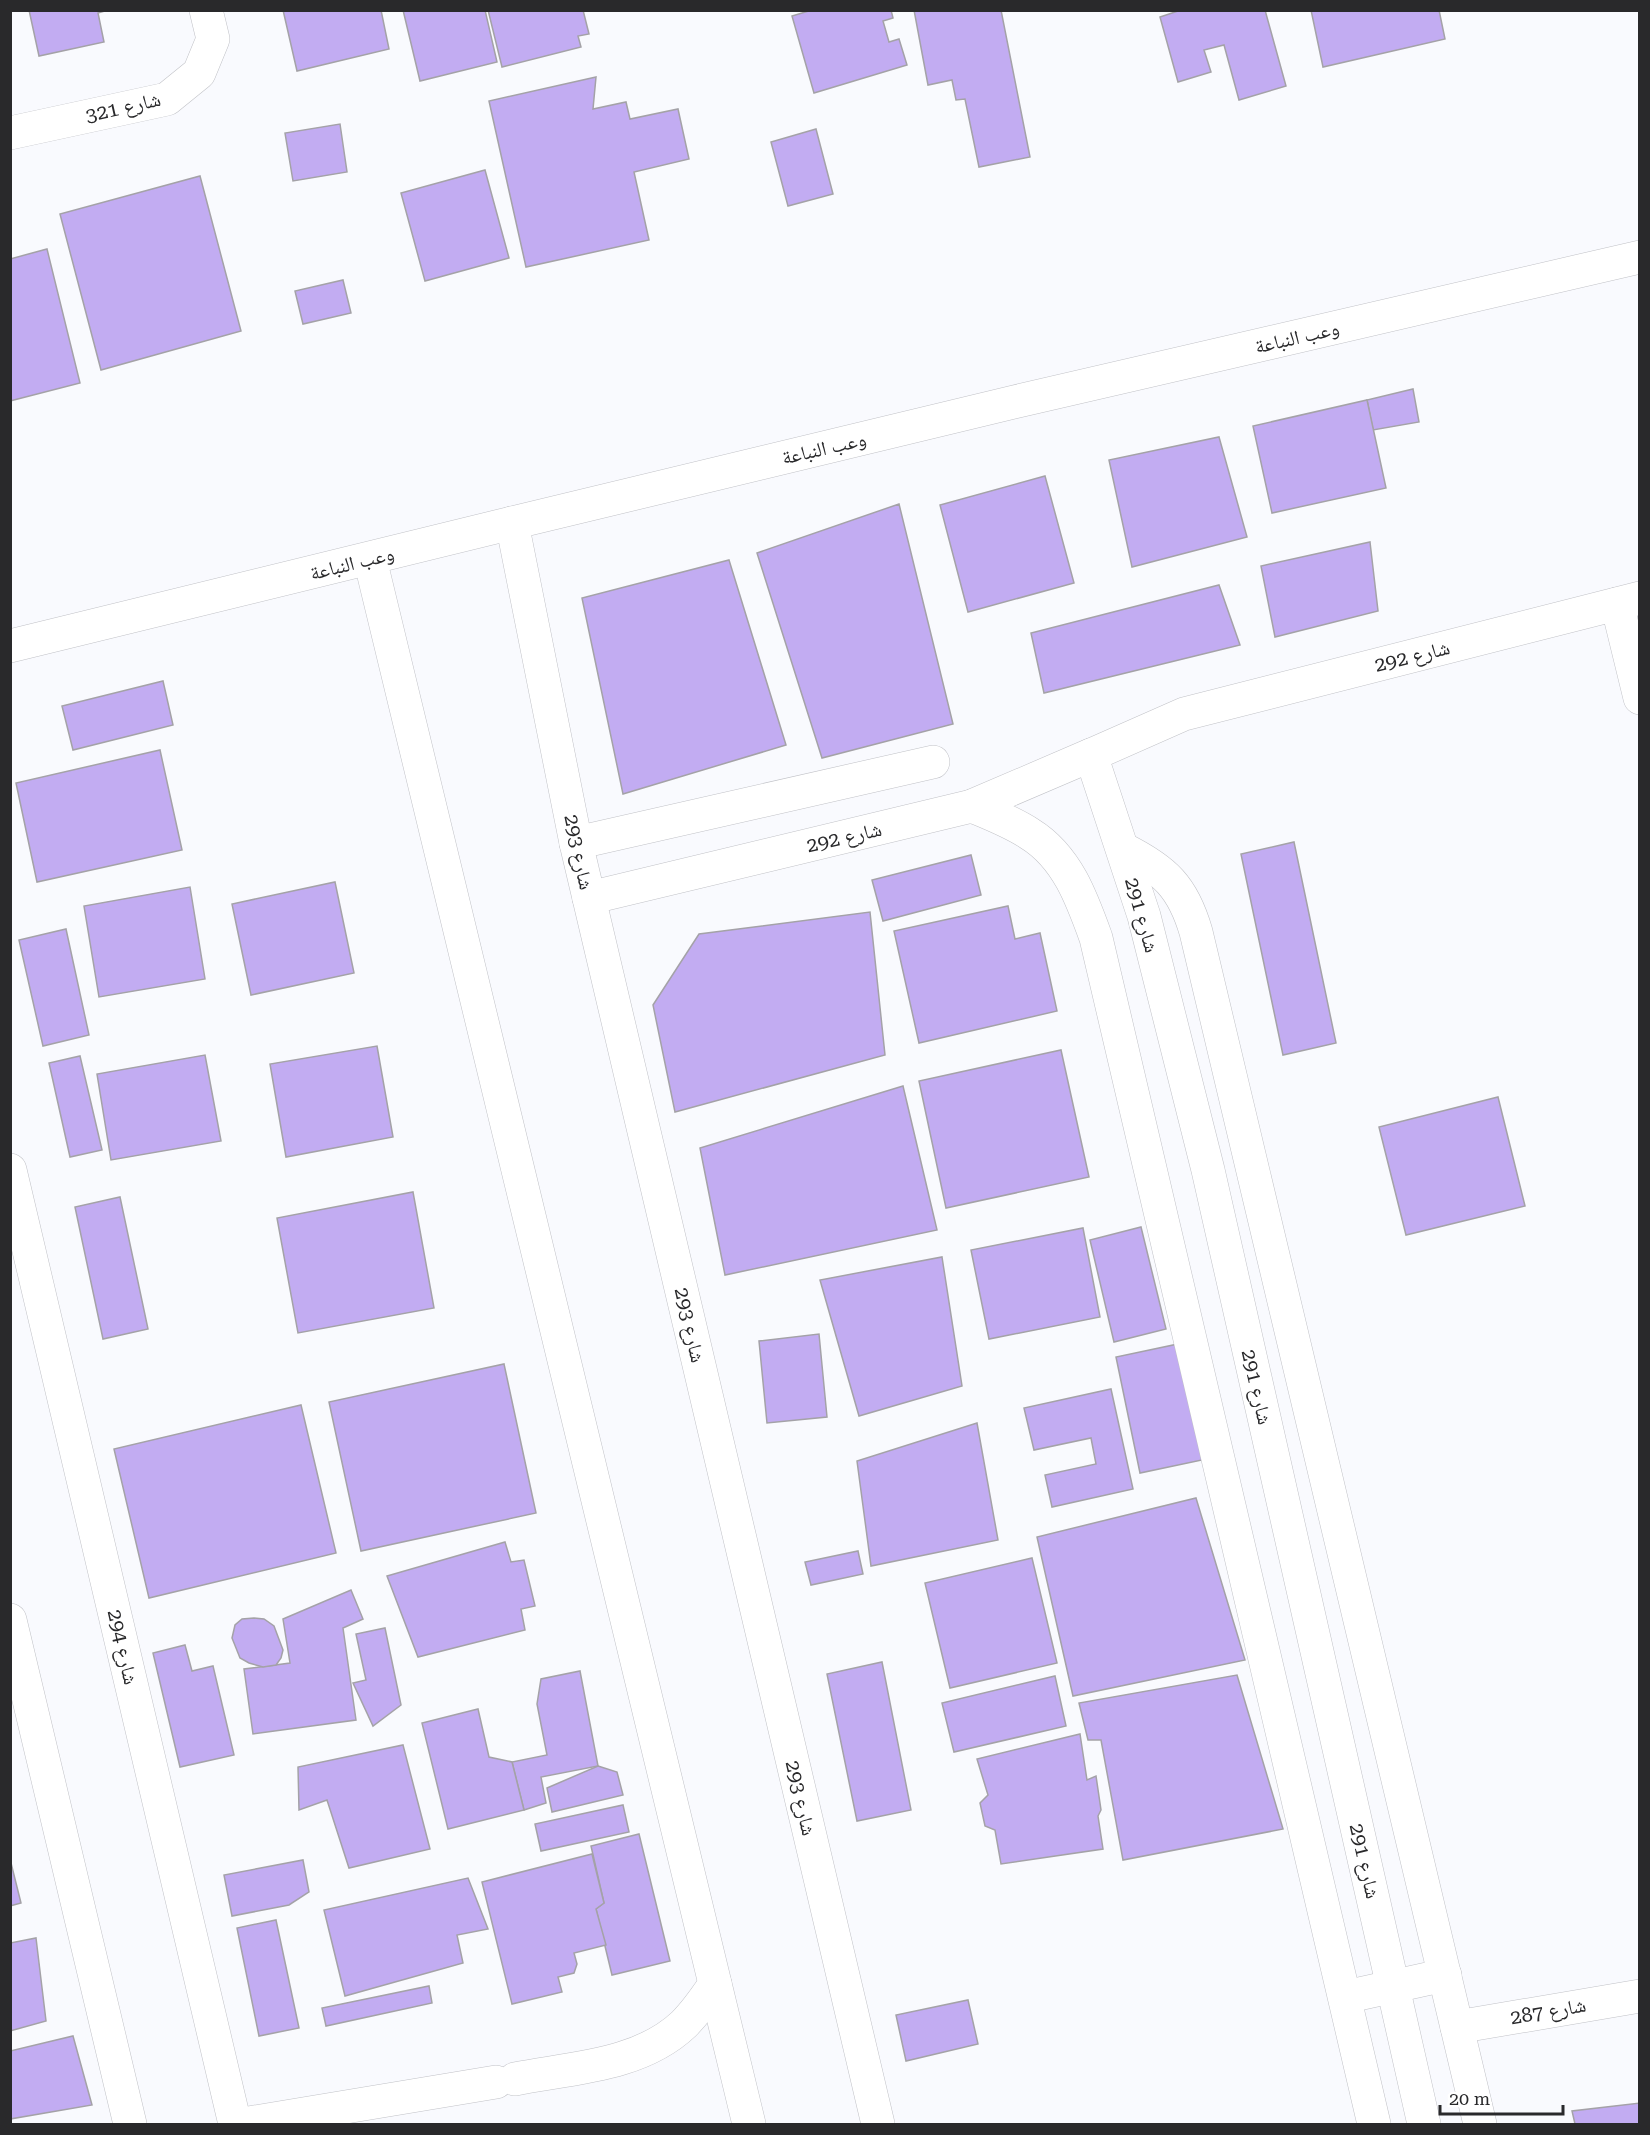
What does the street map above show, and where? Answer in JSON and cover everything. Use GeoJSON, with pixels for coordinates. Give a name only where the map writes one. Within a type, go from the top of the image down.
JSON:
{"type":"FeatureCollection","features":[{"type":"Feature","properties":{"kind":"street","name":"شارع 321"},"geometry":{"type":"LineString","coordinates":[[10,133],[167,99],[199,73],[213,39],[206,10]]}},
{"type":"Feature","properties":{"kind":"street","name":"وعب النباعة"},"geometry":{"type":"LineString","coordinates":[[10,646],[1014,402],[1640,257]]}},
{"type":"Feature","properties":{"kind":"street","name":"شارع 293"},"geometry":{"type":"LineString","coordinates":[[512,523],[576,843],[878,2124]]}},
{"type":"Feature","properties":{"kind":"street"},"geometry":{"type":"LineString","coordinates":[[370,559],[749,2124]]}},
{"type":"Feature","properties":{"kind":"street"},"geometry":{"type":"LineString","coordinates":[[1628,601],[1640,699]]}},
{"type":"Feature","properties":{"kind":"street","name":"شارع 292"},"geometry":{"type":"LineString","coordinates":[[589,898],[972,806],[1184,714],[1628,601]]}},
{"type":"Feature","properties":{"kind":"street","name":"شارع 291"},"geometry":{"type":"LineString","coordinates":[[1091,755],[1144,916],[1208,1170],[1424,2124]]}},
{"type":"Feature","properties":{"kind":"street"},"geometry":{"type":"LineString","coordinates":[[576,843],[933,762]]}},
{"type":"Feature","properties":{"kind":"street"},"geometry":{"type":"LineString","coordinates":[[972,806],[1004,819],[1031,834],[1054,855],[1072,880],[1096,938],[1374,2124]]}},
{"type":"Feature","properties":{"kind":"street"},"geometry":{"type":"LineString","coordinates":[[1123,849],[1158,868],[1172,881],[1191,914],[1480,2124]]}},
{"type":"Feature","properties":{"kind":"street"},"geometry":{"type":"LineString","coordinates":[[1208,1170],[1250,1160]]}},
{"type":"Feature","properties":{"kind":"street","name":"شارع 294"},"geometry":{"type":"LineString","coordinates":[[10,1170],[235,2124]]}},
{"type":"Feature","properties":{"kind":"street"},"geometry":{"type":"LineString","coordinates":[[1238,1303],[1281,1292]]}},
{"type":"Feature","properties":{"kind":"street"},"geometry":{"type":"LineString","coordinates":[[10,1620],[130,2124]]}},
{"type":"Feature","properties":{"kind":"street"},"geometry":{"type":"LineString","coordinates":[[1273,1690],[1323,1678]]}},
{"type":"Feature","properties":{"kind":"street"},"geometry":{"type":"LineString","coordinates":[[1331,1714],[1380,1704]]}},
{"type":"Feature","properties":{"kind":"street"},"geometry":{"type":"LineString","coordinates":[[1345,1997],[1445,1975]]}},
{"type":"Feature","properties":{"kind":"street"},"geometry":{"type":"LineString","coordinates":[[243,2124],[612,2061],[638,2053],[661,2042],[682,2026],[715,1984]]}},
{"type":"Feature","properties":{"kind":"street","name":"شارع 287"},"geometry":{"type":"LineString","coordinates":[[1457,2027],[1640,1996]]}},
{"type":"Feature","properties":{"kind":"building"},"geometry":{"type":"Polygon","coordinates":[[[29,10],[108,10],[98,13],[104,42],[39,56],[29,10]]]}},
{"type":"Feature","properties":{"kind":"building"},"geometry":{"type":"Polygon","coordinates":[[[283,10],[381,10],[389,49],[297,71],[283,10]]]}},
{"type":"Feature","properties":{"kind":"building"},"geometry":{"type":"Polygon","coordinates":[[[403,10],[485,10],[497,62],[420,81],[403,10]]]}},
{"type":"Feature","properties":{"kind":"building"},"geometry":{"type":"Polygon","coordinates":[[[488,10],[583,10],[589,34],[578,36],[581,47],[502,67],[488,10]]]}},
{"type":"Feature","properties":{"kind":"building"},"geometry":{"type":"Polygon","coordinates":[[[812,10],[891,10],[893,18],[883,21],[889,42],[899,39],[907,65],[814,93],[792,16],[812,10]]]}},
{"type":"Feature","properties":{"kind":"building"},"geometry":{"type":"Polygon","coordinates":[[[914,10],[1001,10],[1030,157],[979,167],[965,99],[956,100],[952,80],[928,85],[914,10]]]}},
{"type":"Feature","properties":{"kind":"building"},"geometry":{"type":"Polygon","coordinates":[[[1181,10],[1265,10],[1286,86],[1239,100],[1224,45],[1204,50],[1211,72],[1178,82],[1160,17],[1181,10]]]}},
{"type":"Feature","properties":{"kind":"building"},"geometry":{"type":"Polygon","coordinates":[[[1311,10],[1439,10],[1445,39],[1323,67],[1311,10]]]}},
{"type":"Feature","properties":{"kind":"building"},"geometry":{"type":"Polygon","coordinates":[[[596,77],[593,109],[626,102],[630,119],[678,109],[689,159],[634,172],[649,240],[526,267],[489,101],[596,77]]]}},
{"type":"Feature","properties":{"kind":"building"},"geometry":{"type":"Polygon","coordinates":[[[340,124],[347,172],[293,181],[285,133],[340,124]]]}},
{"type":"Feature","properties":{"kind":"building"},"geometry":{"type":"Polygon","coordinates":[[[816,129],[833,194],[788,206],[771,142],[816,129]]]}},
{"type":"Feature","properties":{"kind":"building"},"geometry":{"type":"Polygon","coordinates":[[[485,170],[509,258],[425,281],[401,193],[485,170]]]}},
{"type":"Feature","properties":{"kind":"building"},"geometry":{"type":"Polygon","coordinates":[[[200,176],[241,331],[101,370],[60,214],[200,176]]]}},
{"type":"Feature","properties":{"kind":"building"},"geometry":{"type":"Polygon","coordinates":[[[47,249],[80,383],[10,401],[10,259],[47,249]]]}},
{"type":"Feature","properties":{"kind":"building"},"geometry":{"type":"Polygon","coordinates":[[[343,280],[351,313],[303,324],[295,291],[343,280]]]}},
{"type":"Feature","properties":{"kind":"building"},"geometry":{"type":"Polygon","coordinates":[[[1413,389],[1419,422],[1373,430],[1367,400],[1413,389]]]}},
{"type":"Feature","properties":{"kind":"building"},"geometry":{"type":"Polygon","coordinates":[[[1367,400],[1386,488],[1272,513],[1253,426],[1367,400]]]}},
{"type":"Feature","properties":{"kind":"building"},"geometry":{"type":"Polygon","coordinates":[[[1219,437],[1247,537],[1132,567],[1109,460],[1219,437]]]}},
{"type":"Feature","properties":{"kind":"building"},"geometry":{"type":"Polygon","coordinates":[[[1045,476],[1074,583],[968,612],[940,505],[1045,476]]]}},
{"type":"Feature","properties":{"kind":"building"},"geometry":{"type":"Polygon","coordinates":[[[899,504],[953,724],[822,758],[757,553],[899,504]]]}},
{"type":"Feature","properties":{"kind":"building"},"geometry":{"type":"Polygon","coordinates":[[[1370,542],[1378,611],[1275,637],[1261,566],[1370,542]]]}},
{"type":"Feature","properties":{"kind":"building"},"geometry":{"type":"Polygon","coordinates":[[[729,560],[786,745],[623,794],[582,598],[729,560]]]}},
{"type":"Feature","properties":{"kind":"building"},"geometry":{"type":"Polygon","coordinates":[[[1219,585],[1240,645],[1044,693],[1031,633],[1219,585]]]}},
{"type":"Feature","properties":{"kind":"building"},"geometry":{"type":"Polygon","coordinates":[[[163,681],[173,725],[73,750],[62,706],[163,681]]]}},
{"type":"Feature","properties":{"kind":"building"},"geometry":{"type":"Polygon","coordinates":[[[160,750],[182,850],[37,882],[16,783],[160,750]]]}},
{"type":"Feature","properties":{"kind":"building"},"geometry":{"type":"Polygon","coordinates":[[[1294,842],[1336,1043],[1283,1055],[1241,854],[1294,842]]]}},
{"type":"Feature","properties":{"kind":"building"},"geometry":{"type":"Polygon","coordinates":[[[971,855],[981,895],[883,921],[872,880],[971,855]]]}},
{"type":"Feature","properties":{"kind":"building"},"geometry":{"type":"Polygon","coordinates":[[[335,882],[354,973],[251,995],[232,904],[335,882]]]}},
{"type":"Feature","properties":{"kind":"building"},"geometry":{"type":"Polygon","coordinates":[[[190,887],[205,979],[99,997],[84,906],[190,887]]]}},
{"type":"Feature","properties":{"kind":"building"},"geometry":{"type":"Polygon","coordinates":[[[1008,906],[1015,939],[1040,933],[1057,1011],[919,1043],[894,931],[1008,906]]]}},
{"type":"Feature","properties":{"kind":"building"},"geometry":{"type":"Polygon","coordinates":[[[870,912],[885,1055],[675,1112],[653,1005],[699,934],[870,912]]]}},
{"type":"Feature","properties":{"kind":"building"},"geometry":{"type":"Polygon","coordinates":[[[66,929],[89,1035],[43,1046],[19,940],[66,929]]]}},
{"type":"Feature","properties":{"kind":"building"},"geometry":{"type":"Polygon","coordinates":[[[377,1046],[393,1137],[286,1157],[270,1064],[377,1046]]]}},
{"type":"Feature","properties":{"kind":"building"},"geometry":{"type":"Polygon","coordinates":[[[1061,1050],[1089,1177],[946,1208],[919,1081],[1061,1050]]]}},
{"type":"Feature","properties":{"kind":"building"},"geometry":{"type":"Polygon","coordinates":[[[205,1055],[221,1141],[111,1160],[97,1074],[205,1055]]]}},
{"type":"Feature","properties":{"kind":"building"},"geometry":{"type":"Polygon","coordinates":[[[80,1056],[102,1150],[70,1157],[49,1063],[80,1056]]]}},
{"type":"Feature","properties":{"kind":"building"},"geometry":{"type":"Polygon","coordinates":[[[903,1086],[937,1230],[725,1275],[700,1148],[903,1086]]]}},
{"type":"Feature","properties":{"kind":"building"},"geometry":{"type":"Polygon","coordinates":[[[1498,1097],[1525,1206],[1406,1235],[1379,1127],[1498,1097]]]}},
{"type":"Feature","properties":{"kind":"building"},"geometry":{"type":"Polygon","coordinates":[[[413,1192],[434,1308],[298,1333],[277,1218],[413,1192]]]}},
{"type":"Feature","properties":{"kind":"building"},"geometry":{"type":"Polygon","coordinates":[[[120,1197],[148,1329],[103,1339],[75,1207],[120,1197]]]}},
{"type":"Feature","properties":{"kind":"building"},"geometry":{"type":"Polygon","coordinates":[[[1141,1227],[1166,1329],[1114,1342],[1090,1240],[1141,1227]]]}},
{"type":"Feature","properties":{"kind":"building"},"geometry":{"type":"Polygon","coordinates":[[[1083,1228],[1100,1317],[989,1339],[971,1250],[1083,1228]]]}},
{"type":"Feature","properties":{"kind":"building"},"geometry":{"type":"Polygon","coordinates":[[[942,1257],[962,1386],[859,1416],[820,1280],[942,1257]]]}},
{"type":"Feature","properties":{"kind":"building"},"geometry":{"type":"Polygon","coordinates":[[[819,1334],[827,1417],[767,1423],[759,1341],[819,1334]]]}},
{"type":"Feature","properties":{"kind":"building"},"geometry":{"type":"Polygon","coordinates":[[[1178,1344],[1202,1460],[1140,1473],[1116,1357],[1178,1344]]]}},
{"type":"Feature","properties":{"kind":"building"},"geometry":{"type":"Polygon","coordinates":[[[504,1364],[536,1513],[361,1551],[329,1402],[504,1364]]]}},
{"type":"Feature","properties":{"kind":"building"},"geometry":{"type":"Polygon","coordinates":[[[1111,1389],[1133,1489],[1052,1507],[1045,1475],[1096,1464],[1091,1438],[1034,1450],[1024,1408],[1111,1389]]]}},
{"type":"Feature","properties":{"kind":"building"},"geometry":{"type":"Polygon","coordinates":[[[301,1405],[336,1553],[149,1598],[114,1449],[301,1405]]]}},
{"type":"Feature","properties":{"kind":"building"},"geometry":{"type":"Polygon","coordinates":[[[977,1423],[998,1540],[871,1566],[857,1461],[977,1423]]]}},
{"type":"Feature","properties":{"kind":"building"},"geometry":{"type":"Polygon","coordinates":[[[1196,1498],[1245,1660],[1073,1696],[1037,1537],[1196,1498]]]}},
{"type":"Feature","properties":{"kind":"building"},"geometry":{"type":"Polygon","coordinates":[[[505,1542],[511,1562],[524,1560],[535,1606],[521,1609],[525,1630],[418,1657],[387,1576],[505,1542]]]}},
{"type":"Feature","properties":{"kind":"building"},"geometry":{"type":"Polygon","coordinates":[[[858,1551],[863,1574],[811,1585],[805,1562],[858,1551]]]}},
{"type":"Feature","properties":{"kind":"building"},"geometry":{"type":"Polygon","coordinates":[[[1032,1558],[1057,1663],[950,1688],[925,1583],[1032,1558]]]}},
{"type":"Feature","properties":{"kind":"building"},"geometry":{"type":"Polygon","coordinates":[[[351,1590],[363,1619],[343,1628],[356,1720],[253,1734],[244,1669],[290,1663],[283,1619],[351,1590]]]}},
{"type":"Feature","properties":{"kind":"building"},"geometry":{"type":"Polygon","coordinates":[[[242,1619],[264,1619],[274,1626],[283,1650],[276,1665],[263,1667],[240,1658],[232,1638],[235,1625],[242,1619]]]}},
{"type":"Feature","properties":{"kind":"building"},"geometry":{"type":"Polygon","coordinates":[[[385,1628],[401,1705],[373,1726],[353,1683],[366,1680],[356,1634],[385,1628]]]}},
{"type":"Feature","properties":{"kind":"building"},"geometry":{"type":"Polygon","coordinates":[[[185,1645],[192,1671],[213,1666],[234,1755],[180,1767],[153,1653],[185,1645]]]}},
{"type":"Feature","properties":{"kind":"building"},"geometry":{"type":"Polygon","coordinates":[[[882,1662],[911,1810],[857,1821],[827,1674],[882,1662]]]}},
{"type":"Feature","properties":{"kind":"building"},"geometry":{"type":"Polygon","coordinates":[[[580,1671],[598,1766],[541,1777],[546,1803],[524,1810],[512,1762],[547,1755],[537,1704],[541,1679],[580,1671]]]}},
{"type":"Feature","properties":{"kind":"building"},"geometry":{"type":"Polygon","coordinates":[[[1237,1675],[1283,1829],[1123,1860],[1101,1740],[1088,1740],[1079,1703],[1237,1675]]]}},
{"type":"Feature","properties":{"kind":"building"},"geometry":{"type":"Polygon","coordinates":[[[1055,1676],[1066,1726],[954,1752],[942,1703],[1055,1676]]]}},
{"type":"Feature","properties":{"kind":"building"},"geometry":{"type":"Polygon","coordinates":[[[478,1709],[489,1757],[512,1762],[524,1810],[448,1829],[422,1723],[478,1709]]]}},
{"type":"Feature","properties":{"kind":"building"},"geometry":{"type":"Polygon","coordinates":[[[1080,1734],[1087,1780],[1096,1776],[1101,1810],[1098,1816],[1103,1849],[1001,1864],[995,1830],[985,1826],[980,1803],[988,1795],[977,1759],[1080,1734]]]}},
{"type":"Feature","properties":{"kind":"building"},"geometry":{"type":"Polygon","coordinates":[[[403,1745],[430,1849],[349,1868],[327,1800],[299,1810],[298,1767],[403,1745]]]}},
{"type":"Feature","properties":{"kind":"building"},"geometry":{"type":"Polygon","coordinates":[[[598,1766],[617,1772],[623,1795],[552,1812],[547,1788],[598,1766]]]}},
{"type":"Feature","properties":{"kind":"building"},"geometry":{"type":"Polygon","coordinates":[[[623,1805],[629,1832],[541,1851],[535,1824],[623,1805]]]}},
{"type":"Feature","properties":{"kind":"building"},"geometry":{"type":"Polygon","coordinates":[[[639,1834],[670,1961],[612,1975],[596,1909],[604,1903],[591,1846],[639,1834]]]}},
{"type":"Feature","properties":{"kind":"building"},"geometry":{"type":"Polygon","coordinates":[[[592,1854],[604,1903],[596,1909],[606,1945],[574,1953],[577,1964],[574,1973],[558,1977],[562,1992],[512,2004],[482,1882],[592,1854]]]}},
{"type":"Feature","properties":{"kind":"building"},"geometry":{"type":"Polygon","coordinates":[[[10,1859],[21,1903],[10,1906],[10,1859]]]}},
{"type":"Feature","properties":{"kind":"building"},"geometry":{"type":"Polygon","coordinates":[[[303,1860],[309,1892],[289,1905],[232,1916],[224,1875],[303,1860]]]}},
{"type":"Feature","properties":{"kind":"building"},"geometry":{"type":"Polygon","coordinates":[[[468,1878],[488,1929],[457,1935],[463,1963],[345,1996],[324,1910],[468,1878]]]}},
{"type":"Feature","properties":{"kind":"building"},"geometry":{"type":"Polygon","coordinates":[[[276,1920],[299,2028],[259,2036],[237,1928],[276,1920]]]}},
{"type":"Feature","properties":{"kind":"building"},"geometry":{"type":"Polygon","coordinates":[[[36,1938],[46,2021],[10,2031],[10,1943],[36,1938]]]}},
{"type":"Feature","properties":{"kind":"building"},"geometry":{"type":"Polygon","coordinates":[[[429,1986],[432,2003],[326,2026],[322,2008],[429,1986]]]}},
{"type":"Feature","properties":{"kind":"building"},"geometry":{"type":"Polygon","coordinates":[[[968,2000],[978,2044],[906,2061],[896,2015],[968,2000]]]}},
{"type":"Feature","properties":{"kind":"building"},"geometry":{"type":"Polygon","coordinates":[[[73,2036],[92,2105],[10,2119],[10,2051],[73,2036]]]}},
{"type":"Feature","properties":{"kind":"building"},"geometry":{"type":"Polygon","coordinates":[[[1640,2103],[1640,2124],[1575,2124],[1572,2111],[1640,2103]]]}}]}
